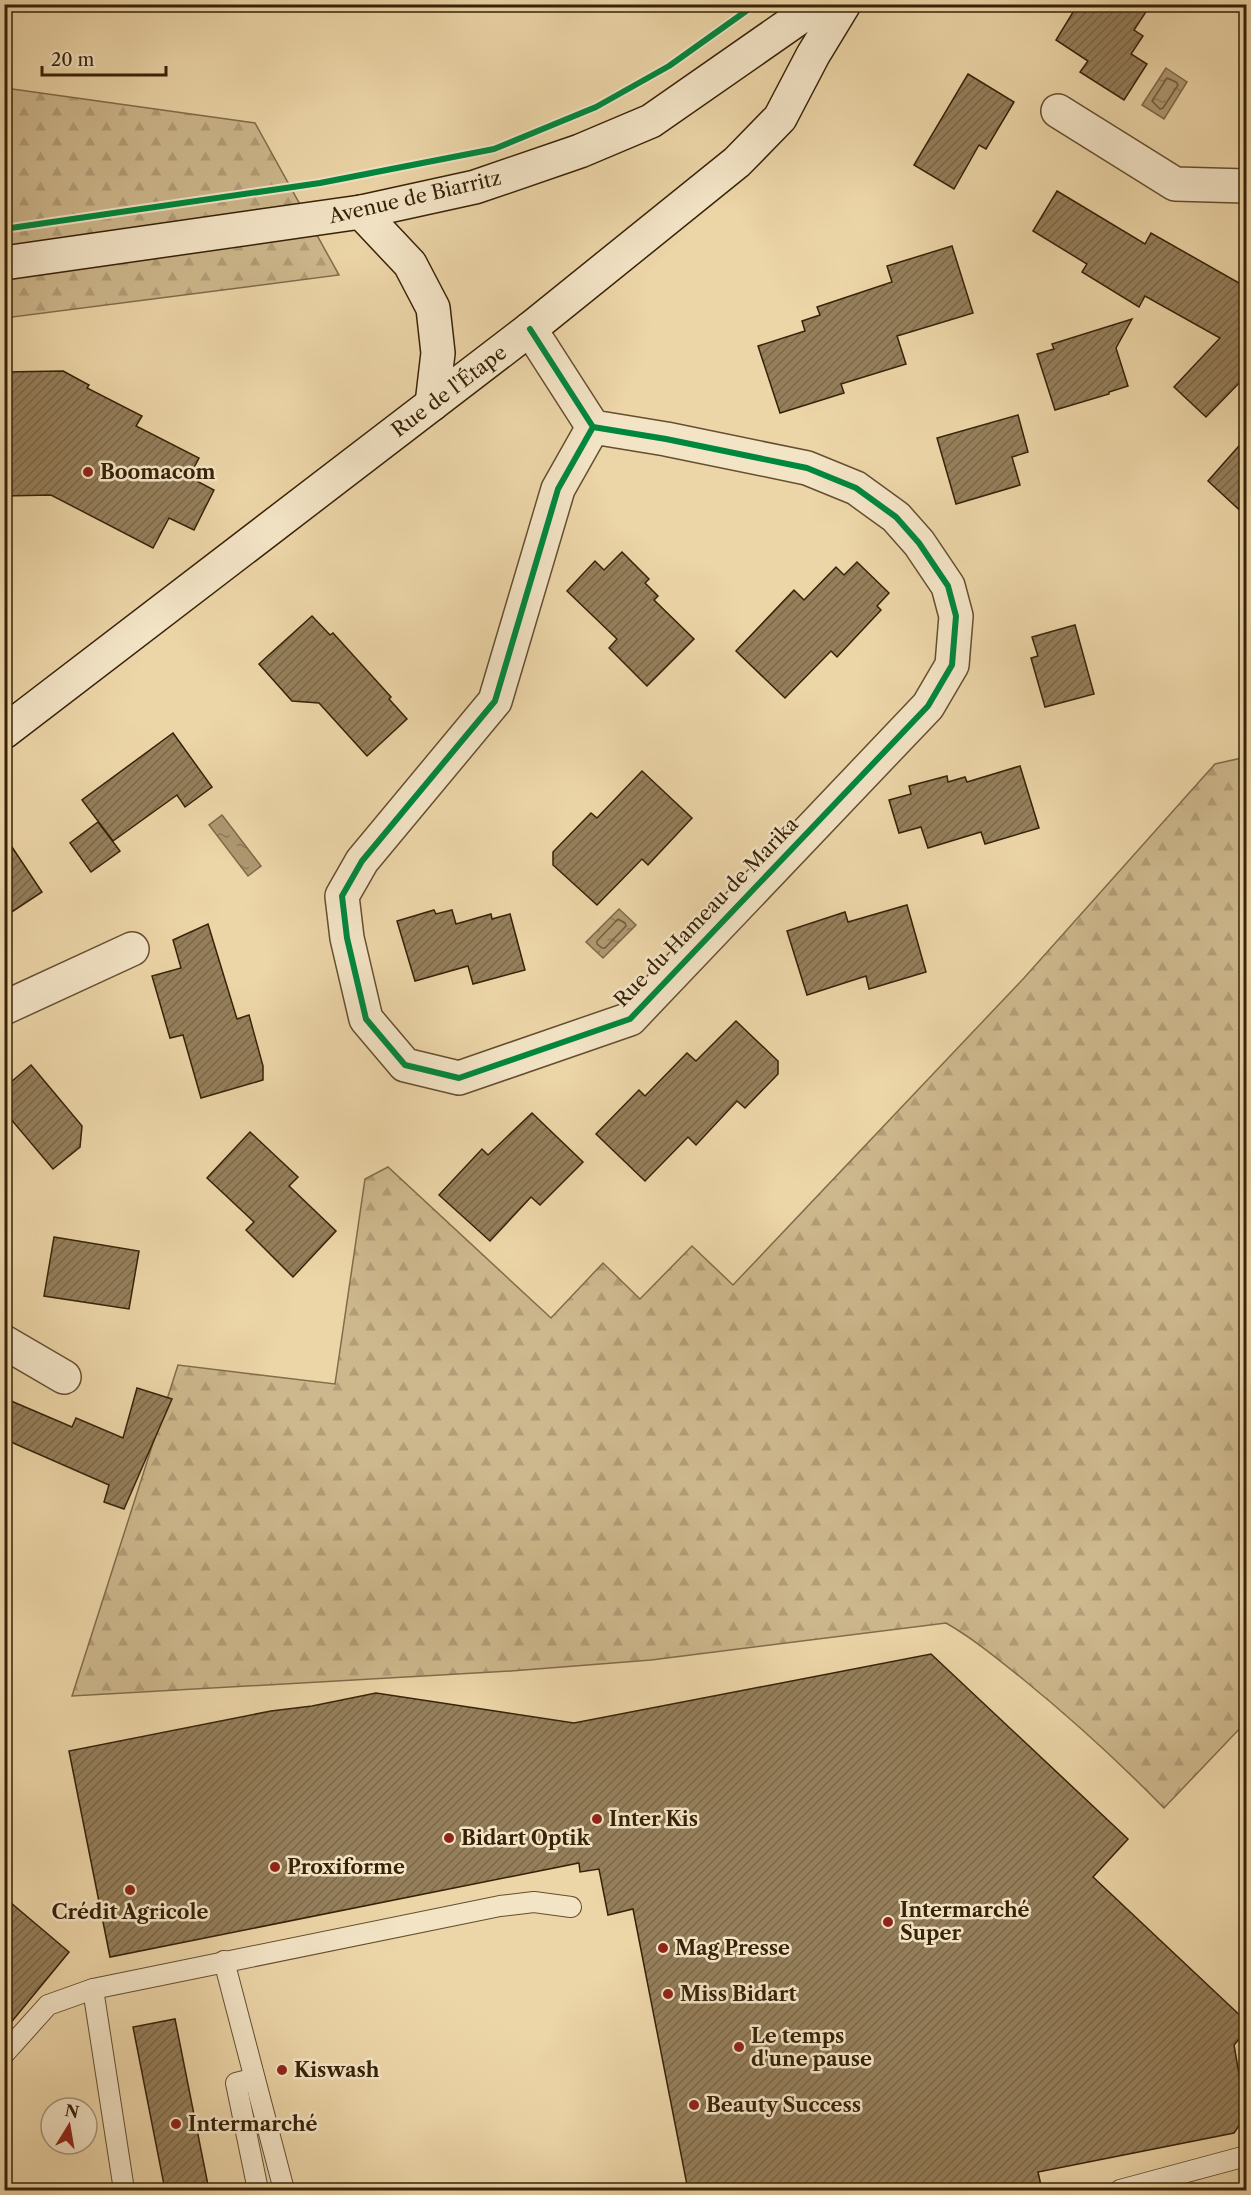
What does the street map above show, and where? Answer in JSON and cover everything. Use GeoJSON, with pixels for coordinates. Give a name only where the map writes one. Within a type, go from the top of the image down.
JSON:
{"type":"FeatureCollection","features":[{"type":"Feature","properties":{"kind":"street","name":"Avenue de Biarritz"},"geometry":{"type":"LineString","coordinates":[[4,263],[361,212],[475,187],[580,151],[651,121],[819,4]]}},
{"type":"Feature","properties":{"kind":"street","name":"Rue de l'Étape"},"geometry":{"type":"LineString","coordinates":[[4,732],[530,329],[737,162],[780,118],[813,55],[844,4]]}},
{"type":"Feature","properties":{"kind":"street"},"geometry":{"type":"LineString","coordinates":[[1058,111],[1175,184],[1246,186]]}},
{"type":"Feature","properties":{"kind":"street"},"geometry":{"type":"LineString","coordinates":[[361,212],[410,264],[433,308],[438,353],[432,404]]}},
{"type":"Feature","properties":{"kind":"street"},"geometry":{"type":"LineString","coordinates":[[530,329],[593,427]]}},
{"type":"Feature","properties":{"kind":"street","name":"Rue du Hameau de Marika"},"geometry":{"type":"LineString","coordinates":[[593,427],[666,439],[807,468],[856,488],[896,517],[919,543],[948,586],[956,616],[952,665],[928,706],[630,1018],[459,1078],[405,1065],[366,1019],[347,938],[342,896],[362,861],[495,701],[558,489],[593,427]]}},
{"type":"Feature","properties":{"kind":"street"},"geometry":{"type":"LineString","coordinates":[[4,1008],[132,949]]}},
{"type":"Feature","properties":{"kind":"street"},"geometry":{"type":"LineString","coordinates":[[4,1342],[64,1377]]}},
{"type":"Feature","properties":{"kind":"lane"},"geometry":{"type":"LineString","coordinates":[[4,2054],[48,2005],[93,1989],[500,1906],[534,1902],[571,1907]]}},
{"type":"Feature","properties":{"kind":"lane"},"geometry":{"type":"LineString","coordinates":[[224,1961],[284,2190]]}},
{"type":"Feature","properties":{"kind":"lane"},"geometry":{"type":"LineString","coordinates":[[93,1989],[124,2190]]}},
{"type":"Feature","properties":{"kind":"lane"},"geometry":{"type":"LineString","coordinates":[[248,2080],[236,2083],[258,2190]]}},
{"type":"Feature","properties":{"kind":"lane"},"geometry":{"type":"LineString","coordinates":[[1120,2190],[1246,2156]]}},
{"type":"Feature","properties":{"kind":"green space"},"geometry":{"type":"Polygon","coordinates":[[[5,88],[255,123],[339,275],[5,318],[5,88]]]}},
{"type":"Feature","properties":{"kind":"green space"},"geometry":{"type":"Polygon","coordinates":[[[1246,757],[1246,1722],[1164,1808],[1096,1742],[1042,1695],[986,1650],[946,1623],[651,1660],[511,1671],[72,1696],[178,1365],[335,1384],[365,1179],[388,1167],[551,1318],[603,1263],[640,1299],[692,1246],[733,1285],[1024,978],[1215,764],[1246,757]]]}},
{"type":"Feature","properties":{"kind":"water"},"geometry":{"type":"Polygon","coordinates":[[[1166,68],[1187,82],[1164,119],[1142,105],[1166,68]]]}},
{"type":"Feature","properties":{"kind":"water"},"geometry":{"type":"Polygon","coordinates":[[[222,815],[261,866],[248,876],[209,825],[222,815]]]}},
{"type":"Feature","properties":{"kind":"water"},"geometry":{"type":"Polygon","coordinates":[[[619,909],[636,925],[603,958],[586,942],[619,909]]]}},
{"type":"Feature","properties":{"kind":"building"},"geometry":{"type":"Polygon","coordinates":[[[1078,4],[1151,4],[1134,30],[1143,36],[1131,54],[1147,64],[1124,100],[1080,72],[1088,61],[1056,40],[1078,4]]]}},
{"type":"Feature","properties":{"kind":"building"},"geometry":{"type":"Polygon","coordinates":[[[968,74],[1014,102],[986,149],[979,145],[954,189],[914,165],[968,74]]]}},
{"type":"Feature","properties":{"kind":"building"},"geometry":{"type":"Polygon","coordinates":[[[1057,191],[1145,244],[1151,233],[1246,287],[1246,376],[1206,417],[1174,387],[1220,338],[1145,296],[1139,307],[1082,272],[1087,264],[1033,231],[1057,191]]]}},
{"type":"Feature","properties":{"kind":"building"},"geometry":{"type":"Polygon","coordinates":[[[952,246],[973,313],[897,336],[906,364],[841,384],[844,393],[780,413],[758,346],[805,331],[802,321],[820,315],[817,307],[892,282],[887,266],[952,246]]]}},
{"type":"Feature","properties":{"kind":"building"},"geometry":{"type":"Polygon","coordinates":[[[1132,319],[1116,348],[1128,386],[1055,410],[1037,354],[1054,349],[1052,344],[1132,319]]]}},
{"type":"Feature","properties":{"kind":"building"},"geometry":{"type":"Polygon","coordinates":[[[63,371],[89,385],[87,388],[142,416],[136,426],[199,458],[189,477],[214,490],[194,530],[169,518],[153,548],[51,495],[4,496],[4,372],[63,371]]]}},
{"type":"Feature","properties":{"kind":"building"},"geometry":{"type":"Polygon","coordinates":[[[1018,415],[1028,452],[1012,457],[1020,485],[956,504],[937,438],[1018,415]]]}},
{"type":"Feature","properties":{"kind":"building"},"geometry":{"type":"Polygon","coordinates":[[[1246,438],[1246,516],[1208,481],[1246,438]]]}},
{"type":"Feature","properties":{"kind":"building"},"geometry":{"type":"Polygon","coordinates":[[[622,552],[649,579],[645,583],[658,596],[654,600],[694,639],[647,686],[609,648],[617,639],[567,591],[595,561],[604,570],[622,552]]]}},
{"type":"Feature","properties":{"kind":"building"},"geometry":{"type":"Polygon","coordinates":[[[857,562],[889,593],[877,606],[881,610],[837,657],[831,651],[785,698],[736,651],[794,590],[804,600],[836,567],[844,575],[857,562]]]}},
{"type":"Feature","properties":{"kind":"building"},"geometry":{"type":"Polygon","coordinates":[[[312,616],[330,635],[333,633],[391,697],[389,699],[407,719],[367,756],[319,703],[292,701],[259,664],[312,616]]]}},
{"type":"Feature","properties":{"kind":"building"},"geometry":{"type":"Polygon","coordinates":[[[1075,625],[1094,694],[1045,707],[1031,658],[1038,656],[1032,637],[1075,625]]]}},
{"type":"Feature","properties":{"kind":"building"},"geometry":{"type":"Polygon","coordinates":[[[173,733],[212,787],[185,807],[177,795],[113,841],[82,800],[173,733]]]}},
{"type":"Feature","properties":{"kind":"building"},"geometry":{"type":"Polygon","coordinates":[[[1020,766],[1039,828],[985,844],[981,832],[928,848],[921,827],[899,833],[889,800],[911,794],[909,786],[947,776],[948,782],[965,777],[967,782],[1020,766]]]}},
{"type":"Feature","properties":{"kind":"building"},"geometry":{"type":"Polygon","coordinates":[[[642,771],[692,818],[648,865],[642,859],[597,905],[553,865],[553,852],[591,813],[597,818],[642,771]]]}},
{"type":"Feature","properties":{"kind":"building"},"geometry":{"type":"Polygon","coordinates":[[[98,822],[120,851],[91,872],[70,843],[98,822]]]}},
{"type":"Feature","properties":{"kind":"building"},"geometry":{"type":"Polygon","coordinates":[[[4,835],[42,892],[4,917],[4,835]]]}},
{"type":"Feature","properties":{"kind":"building"},"geometry":{"type":"Polygon","coordinates":[[[907,905],[926,972],[869,989],[866,976],[807,995],[787,931],[845,912],[848,922],[907,905]]]}},
{"type":"Feature","properties":{"kind":"building"},"geometry":{"type":"Polygon","coordinates":[[[434,910],[436,914],[452,910],[456,924],[491,914],[492,919],[510,914],[525,970],[473,984],[468,966],[415,981],[397,921],[434,910]]]}},
{"type":"Feature","properties":{"kind":"building"},"geometry":{"type":"Polygon","coordinates":[[[208,924],[237,1019],[249,1015],[263,1066],[263,1080],[201,1098],[183,1035],[170,1038],[152,976],[181,968],[173,940],[208,924]]]}},
{"type":"Feature","properties":{"kind":"building"},"geometry":{"type":"Polygon","coordinates":[[[736,1021],[778,1061],[778,1074],[745,1108],[737,1101],[696,1145],[688,1137],[645,1181],[596,1134],[639,1090],[645,1096],[687,1053],[696,1061],[736,1021]]]}},
{"type":"Feature","properties":{"kind":"building"},"geometry":{"type":"Polygon","coordinates":[[[31,1065],[82,1126],[80,1147],[53,1169],[4,1111],[4,1088],[31,1065]]]}},
{"type":"Feature","properties":{"kind":"building"},"geometry":{"type":"Polygon","coordinates":[[[532,1113],[583,1162],[540,1205],[531,1197],[490,1241],[439,1195],[482,1149],[488,1155],[532,1113]]]}},
{"type":"Feature","properties":{"kind":"building"},"geometry":{"type":"Polygon","coordinates":[[[250,1132],[298,1177],[289,1186],[336,1231],[293,1277],[246,1230],[254,1222],[207,1178],[250,1132]]]}},
{"type":"Feature","properties":{"kind":"building"},"geometry":{"type":"Polygon","coordinates":[[[54,1237],[139,1251],[129,1309],[44,1296],[54,1237]]]}},
{"type":"Feature","properties":{"kind":"building"},"geometry":{"type":"Polygon","coordinates":[[[137,1388],[172,1399],[124,1509],[104,1502],[109,1485],[4,1439],[4,1398],[72,1427],[76,1418],[123,1438],[137,1388]]]}},
{"type":"Feature","properties":{"kind":"building","name":"Intermarché Super"},"geometry":{"type":"Polygon","coordinates":[[[931,1654],[1128,1839],[1093,1877],[1246,2021],[1246,2031],[1234,2045],[1246,2115],[1234,2133],[1038,2172],[1042,2190],[688,2190],[633,1909],[608,1915],[599,1869],[580,1872],[579,1863],[110,1957],[69,1751],[271,1711],[312,1706],[376,1693],[574,1723],[931,1654]]]}},
{"type":"Feature","properties":{"kind":"building"},"geometry":{"type":"Polygon","coordinates":[[[4,1897],[69,1952],[4,2031],[4,1897]]]}},
{"type":"Feature","properties":{"kind":"building"},"geometry":{"type":"Polygon","coordinates":[[[175,2019],[209,2190],[165,2190],[133,2027],[175,2019]]]}},
{"type":"Feature","properties":{"kind":"cycle path"},"geometry":{"type":"LineString","coordinates":[[4,229],[320,183],[494,149],[596,107],[669,66],[756,4]]}},
{"type":"Feature","properties":{"kind":"cycle path"},"geometry":{"type":"LineString","coordinates":[[530,329],[593,427],[558,489],[495,701],[362,861],[342,896],[347,938],[366,1019],[405,1065],[459,1078],[630,1019],[928,706],[952,665],[956,616],[948,586],[919,543],[896,517],[856,488],[807,468],[666,439],[593,427]]}},
{"type":"Feature","properties":{"kind":"place","name":"Boomacom"},"geometry":{"type":"Point","coordinates":[88,472]}},
{"type":"Feature","properties":{"kind":"place","name":"Inter Kis"},"geometry":{"type":"Point","coordinates":[597,1819]}},
{"type":"Feature","properties":{"kind":"place","name":"Bidart Optik"},"geometry":{"type":"Point","coordinates":[449,1838]}},
{"type":"Feature","properties":{"kind":"place","name":"Proxiforme"},"geometry":{"type":"Point","coordinates":[275,1867]}},
{"type":"Feature","properties":{"kind":"place","name":"Crédit Agricole"},"geometry":{"type":"Point","coordinates":[130,1890]}},
{"type":"Feature","properties":{"kind":"place","name":"Intermarché Super"},"geometry":{"type":"Point","coordinates":[888,1922]}},
{"type":"Feature","properties":{"kind":"place","name":"Mag Presse"},"geometry":{"type":"Point","coordinates":[663,1948]}},
{"type":"Feature","properties":{"kind":"place","name":"Miss Bidart"},"geometry":{"type":"Point","coordinates":[668,1994]}},
{"type":"Feature","properties":{"kind":"place","name":"Le temps d'une pause"},"geometry":{"type":"Point","coordinates":[739,2047]}},
{"type":"Feature","properties":{"kind":"place","name":"Kiswash"},"geometry":{"type":"Point","coordinates":[282,2070]}},
{"type":"Feature","properties":{"kind":"place","name":"Beauty Success"},"geometry":{"type":"Point","coordinates":[694,2105]}},
{"type":"Feature","properties":{"kind":"place","name":"Intermarché"},"geometry":{"type":"Point","coordinates":[176,2124]}}]}
